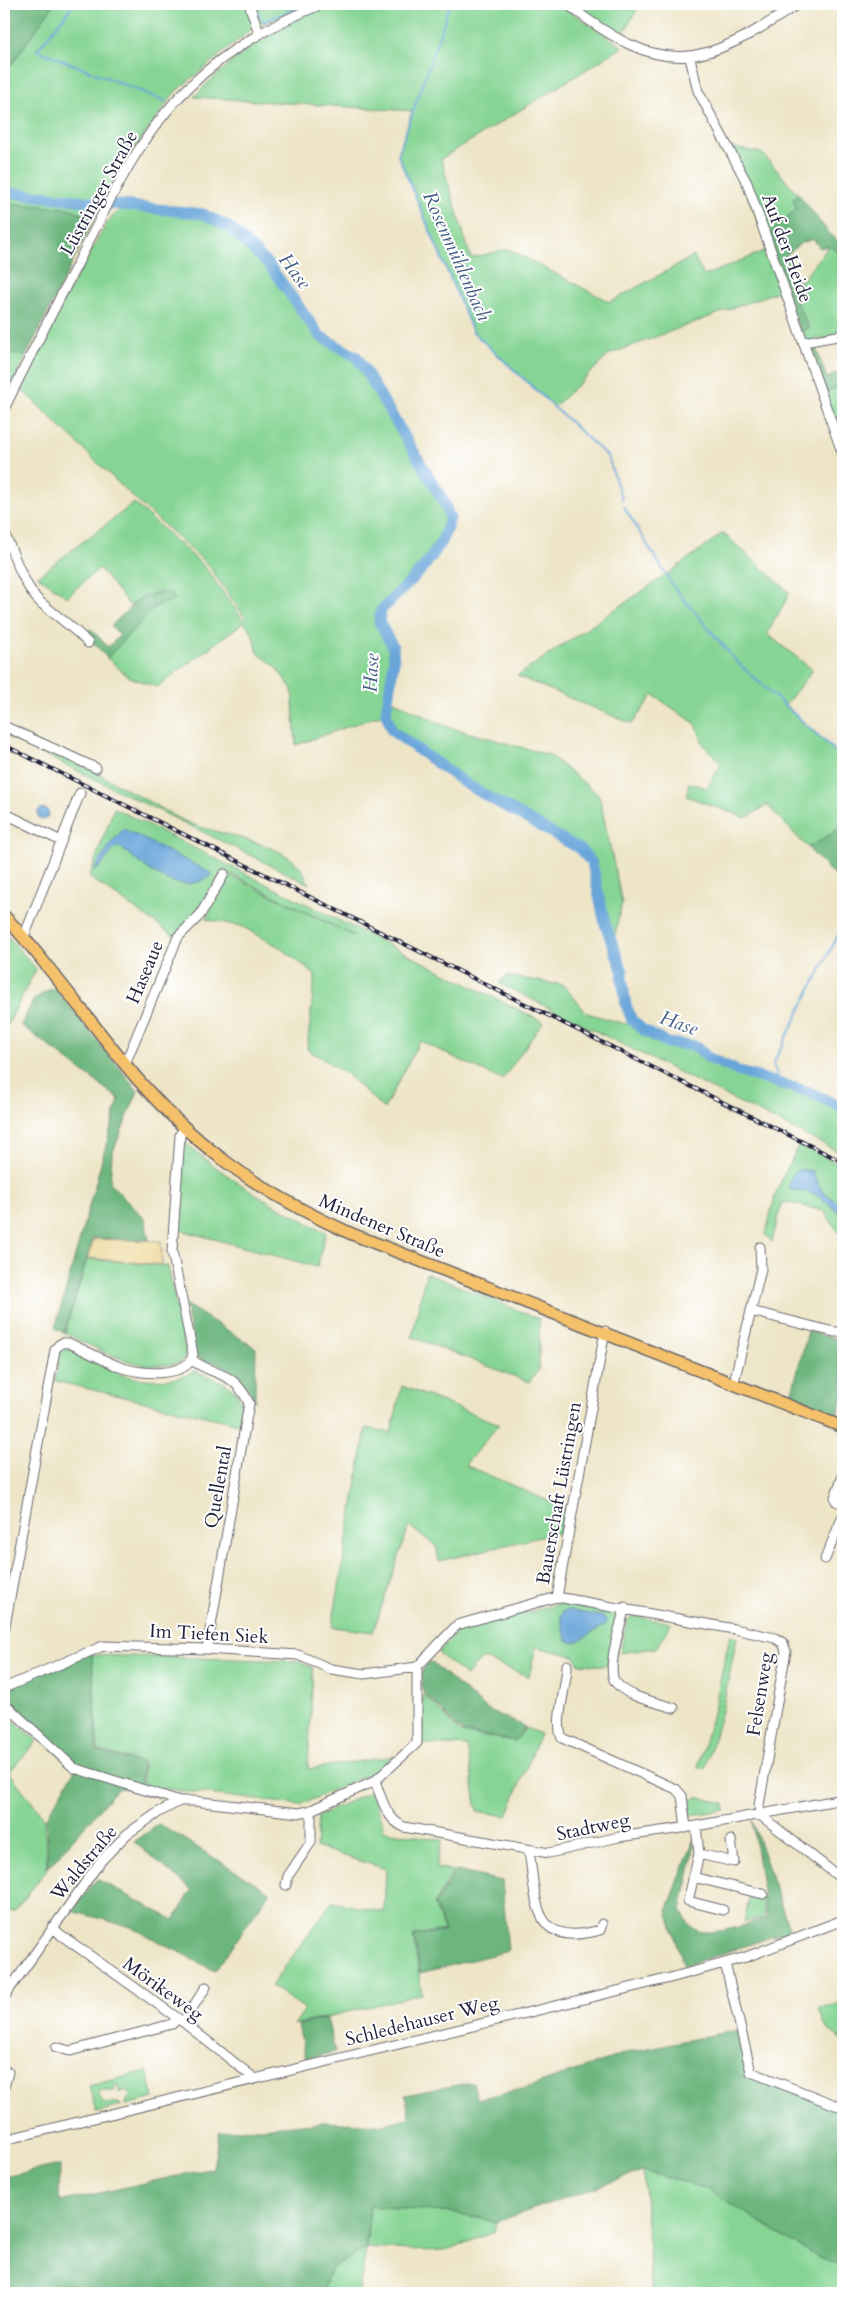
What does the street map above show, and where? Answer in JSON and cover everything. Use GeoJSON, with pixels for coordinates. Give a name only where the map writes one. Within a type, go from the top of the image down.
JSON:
{"type":"FeatureCollection","features":[{"type":"Feature","properties":{"kind":"main road","name":"Mindener Straße"},"geometry":{"type":"LineString","coordinates":[[4,916],[24,937],[125,1064],[184,1128],[246,1179],[315,1217],[459,1276],[605,1331],[843,1427]]}},
{"type":"Feature","properties":{"kind":"street"},"geometry":{"type":"LineString","coordinates":[[249,4],[259,33]]}},
{"type":"Feature","properties":{"kind":"street","name":"Lüstringer Straße"},"geometry":{"type":"LineString","coordinates":[[4,409],[112,195],[145,140],[178,98],[208,70],[259,33],[322,4]]}},
{"type":"Feature","properties":{"kind":"street"},"geometry":{"type":"LineString","coordinates":[[567,4],[603,30],[639,50],[664,56],[690,58],[722,48],[752,34],[798,4]]}},
{"type":"Feature","properties":{"kind":"street","name":"Auf der Heide"},"geometry":{"type":"LineString","coordinates":[[690,58],[698,91],[746,183],[843,455]]}},
{"type":"Feature","properties":{"kind":"street"},"geometry":{"type":"LineString","coordinates":[[804,342],[843,335]]}},
{"type":"Feature","properties":{"kind":"street"},"geometry":{"type":"LineString","coordinates":[[4,532],[36,597],[77,630],[88,643]]}},
{"type":"Feature","properties":{"kind":"street"},"geometry":{"type":"LineString","coordinates":[[4,726],[96,768]]}},
{"type":"Feature","properties":{"kind":"street"},"geometry":{"type":"LineString","coordinates":[[24,937],[80,793]]}},
{"type":"Feature","properties":{"kind":"street"},"geometry":{"type":"LineString","coordinates":[[4,813],[61,841]]}},
{"type":"Feature","properties":{"kind":"street","name":"Haseaue"},"geometry":{"type":"LineString","coordinates":[[125,1064],[178,937],[200,915],[224,874]]}},
{"type":"Feature","properties":{"kind":"street"},"geometry":{"type":"LineString","coordinates":[[4,1631],[55,1350],[58,1344],[70,1343],[122,1368],[165,1373],[184,1369],[192,1360],[193,1354],[172,1251],[180,1135],[184,1128]]}},
{"type":"Feature","properties":{"kind":"street"},"geometry":{"type":"LineString","coordinates":[[734,1382],[761,1269],[760,1247]]}},
{"type":"Feature","properties":{"kind":"street"},"geometry":{"type":"LineString","coordinates":[[751,1311],[834,1332],[843,1332]]}},
{"type":"Feature","properties":{"kind":"street","name":"Bauerschaft Lüstringen"},"geometry":{"type":"LineString","coordinates":[[417,1667],[457,1625],[557,1597],[605,1331]]}},
{"type":"Feature","properties":{"kind":"street","name":"Quellental"},"geometry":{"type":"LineString","coordinates":[[192,1360],[199,1365],[224,1374],[242,1388],[248,1403],[207,1649]]}},
{"type":"Feature","properties":{"kind":"street"},"geometry":{"type":"LineString","coordinates":[[843,1476],[834,1496],[836,1501],[843,1504]]}},
{"type":"Feature","properties":{"kind":"street"},"geometry":{"type":"LineString","coordinates":[[825,1559],[843,1516]]}},
{"type":"Feature","properties":{"kind":"street","name":"Felsenweg"},"geometry":{"type":"LineString","coordinates":[[557,1597],[625,1607],[734,1628],[775,1638],[783,1643],[786,1651],[759,1805],[760,1815]]}},
{"type":"Feature","properties":{"kind":"street"},"geometry":{"type":"LineString","coordinates":[[625,1607],[611,1669],[615,1683],[631,1694],[674,1708]]}},
{"type":"Feature","properties":{"kind":"street","name":"Im Tiefen Siek"},"geometry":{"type":"LineString","coordinates":[[4,1688],[103,1646],[207,1649],[298,1655],[331,1669],[364,1674],[417,1667]]}},
{"type":"Feature","properties":{"kind":"street"},"geometry":{"type":"LineString","coordinates":[[567,1665],[567,1679],[558,1730],[562,1738],[676,1789],[682,1796],[686,1828]]}},
{"type":"Feature","properties":{"kind":"street"},"geometry":{"type":"LineString","coordinates":[[4,1703],[74,1768],[180,1801],[299,1814],[375,1782],[417,1743],[417,1667]]}},
{"type":"Feature","properties":{"kind":"street","name":"Stadtweg"},"geometry":{"type":"LineString","coordinates":[[375,1782],[387,1812],[394,1822],[404,1827],[549,1853],[618,1837],[686,1828],[843,1799]]}},
{"type":"Feature","properties":{"kind":"street","name":"Waldstraße"},"geometry":{"type":"LineString","coordinates":[[4,1997],[52,1926],[100,1862],[127,1834],[159,1812],[180,1801]]}},
{"type":"Feature","properties":{"kind":"street"},"geometry":{"type":"LineString","coordinates":[[286,1885],[288,1876],[311,1842],[311,1810]]}},
{"type":"Feature","properties":{"kind":"street"},"geometry":{"type":"LineString","coordinates":[[760,1815],[843,1880]]}},
{"type":"Feature","properties":{"kind":"street"},"geometry":{"type":"LineString","coordinates":[[696,1826],[699,1854],[688,1902],[723,1910]]}},
{"type":"Feature","properties":{"kind":"street"},"geometry":{"type":"LineString","coordinates":[[699,1854],[734,1862],[731,1840]]}},
{"type":"Feature","properties":{"kind":"street"},"geometry":{"type":"LineString","coordinates":[[530,1851],[541,1916],[550,1928],[562,1935],[579,1936],[600,1930],[602,1924]]}},
{"type":"Feature","properties":{"kind":"street"},"geometry":{"type":"LineString","coordinates":[[693,1877],[763,1894]]}},
{"type":"Feature","properties":{"kind":"street","name":"Schledehauser Weg"},"geometry":{"type":"LineString","coordinates":[[4,2140],[725,1963],[792,1941],[843,1920]]}},
{"type":"Feature","properties":{"kind":"street","name":"Mörikeweg"},"geometry":{"type":"LineString","coordinates":[[52,1926],[254,2078]]}},
{"type":"Feature","properties":{"kind":"street"},"geometry":{"type":"LineString","coordinates":[[725,1963],[751,2072],[843,2108]]}},
{"type":"Feature","properties":{"kind":"street"},"geometry":{"type":"LineString","coordinates":[[56,2047],[70,2051],[180,2021],[206,1987]]}},
{"type":"Feature","properties":{"kind":"street"},"geometry":{"type":"LineString","coordinates":[[4,2087],[8,2072]]}},
{"type":"Feature","properties":{"kind":"green space"},"geometry":{"type":"Polygon","coordinates":[[[4,4],[54,4],[9,68],[4,71],[4,4]]]}},
{"type":"Feature","properties":{"kind":"green space"},"geometry":{"type":"Polygon","coordinates":[[[54,4],[313,4],[253,28],[175,92],[130,155],[94,219],[68,208],[4,203],[4,71],[9,68],[54,4]]]}},
{"type":"Feature","properties":{"kind":"green space"},"geometry":{"type":"Polygon","coordinates":[[[276,4],[313,4],[295,11],[276,4]]]}},
{"type":"Feature","properties":{"kind":"green space"},"geometry":{"type":"Polygon","coordinates":[[[331,4],[559,4],[623,47],[441,159],[471,258],[508,249],[610,302],[694,256],[704,276],[769,249],[784,289],[610,354],[554,407],[473,332],[398,155],[412,111],[194,97],[225,68],[275,31],[331,4]]]}},
{"type":"Feature","properties":{"kind":"green space"},"geometry":{"type":"Polygon","coordinates":[[[569,4],[640,4],[620,40],[569,4]]]}},
{"type":"Feature","properties":{"kind":"green space"},"geometry":{"type":"Polygon","coordinates":[[[728,147],[762,153],[799,195],[793,198],[796,209],[765,238],[728,147]]]}},
{"type":"Feature","properties":{"kind":"green space"},"geometry":{"type":"Polygon","coordinates":[[[799,195],[829,233],[843,245],[843,255],[829,246],[820,248],[813,239],[801,243],[785,256],[800,283],[794,297],[809,328],[800,332],[765,238],[796,209],[793,198],[799,195]]]}},
{"type":"Feature","properties":{"kind":"green space"},"geometry":{"type":"Polygon","coordinates":[[[4,203],[68,208],[94,219],[26,356],[4,351],[4,285],[8,262],[4,259],[4,203]]]}},
{"type":"Feature","properties":{"kind":"green space"},"geometry":{"type":"Polygon","coordinates":[[[124,206],[203,214],[229,227],[267,263],[320,336],[357,357],[443,500],[450,518],[446,532],[432,557],[412,580],[381,610],[383,625],[393,653],[388,698],[445,726],[549,755],[599,795],[622,902],[613,944],[604,920],[593,870],[588,859],[580,849],[466,784],[392,731],[386,713],[296,745],[292,689],[275,666],[258,653],[252,632],[244,622],[157,687],[129,677],[107,658],[156,605],[175,600],[159,592],[140,598],[130,606],[99,568],[67,597],[38,576],[134,503],[204,566],[244,621],[246,619],[207,564],[135,499],[19,387],[33,356],[108,221],[124,206]]]}},
{"type":"Feature","properties":{"kind":"green space"},"geometry":{"type":"Polygon","coordinates":[[[829,246],[843,255],[843,335],[804,342],[800,332],[809,328],[794,297],[800,283],[829,246]]]}},
{"type":"Feature","properties":{"kind":"green space"},"geometry":{"type":"Polygon","coordinates":[[[813,341],[827,378],[843,370],[843,385],[822,394],[804,342],[813,341]]]}},
{"type":"Feature","properties":{"kind":"green space"},"geometry":{"type":"Polygon","coordinates":[[[4,351],[26,356],[4,401],[4,351]]]}},
{"type":"Feature","properties":{"kind":"green space"},"geometry":{"type":"Polygon","coordinates":[[[843,384],[843,455],[822,394],[843,384]]]}},
{"type":"Feature","properties":{"kind":"green space"},"geometry":{"type":"Polygon","coordinates":[[[723,533],[790,593],[767,634],[813,670],[785,705],[843,758],[843,826],[808,848],[767,805],[746,818],[686,796],[689,783],[707,788],[721,764],[703,744],[696,724],[653,695],[632,724],[517,676],[666,575],[723,533]]]}},
{"type":"Feature","properties":{"kind":"green space"},"geometry":{"type":"Polygon","coordinates":[[[159,592],[172,593],[175,600],[156,606],[107,658],[85,633],[91,629],[108,647],[120,635],[111,626],[140,598],[159,592]]]}},
{"type":"Feature","properties":{"kind":"green space"},"geometry":{"type":"Polygon","coordinates":[[[4,727],[90,769],[184,821],[274,849],[287,856],[299,866],[309,884],[4,735],[4,727]]]}},
{"type":"Feature","properties":{"kind":"green space"},"geometry":{"type":"Polygon","coordinates":[[[114,808],[543,1022],[502,1080],[420,1041],[384,1109],[345,1073],[307,1049],[315,975],[281,948],[241,926],[206,919],[229,875],[354,936],[223,870],[197,913],[174,936],[89,877],[114,808]]]}},
{"type":"Feature","properties":{"kind":"green space"},"geometry":{"type":"Polygon","coordinates":[[[843,826],[843,885],[808,848],[843,826]]]}},
{"type":"Feature","properties":{"kind":"green space"},"geometry":{"type":"Polygon","coordinates":[[[4,932],[36,969],[4,1032],[4,932]]]}},
{"type":"Feature","properties":{"kind":"green space"},"geometry":{"type":"Polygon","coordinates":[[[507,976],[563,985],[587,1013],[625,1024],[632,1020],[643,1030],[668,1043],[696,1046],[707,1057],[740,1072],[809,1092],[843,1108],[843,1154],[499,983],[507,976]]]}},
{"type":"Feature","properties":{"kind":"green space"},"geometry":{"type":"Polygon","coordinates":[[[54,987],[138,1091],[112,1154],[110,1183],[145,1219],[149,1240],[93,1238],[64,1333],[55,1328],[119,1099],[21,1025],[34,999],[54,987]]]}},
{"type":"Feature","properties":{"kind":"green space"},"geometry":{"type":"Polygon","coordinates":[[[187,1144],[236,1182],[326,1232],[317,1267],[177,1229],[183,1149],[187,1144]]]}},
{"type":"Feature","properties":{"kind":"green space"},"geometry":{"type":"Polygon","coordinates":[[[799,1144],[843,1166],[843,1207],[821,1190],[812,1171],[790,1190],[814,1194],[843,1216],[843,1239],[824,1211],[785,1202],[782,1202],[772,1242],[765,1235],[776,1192],[799,1144]]]}},
{"type":"Feature","properties":{"kind":"green space"},"geometry":{"type":"Polygon","coordinates":[[[87,1259],[168,1266],[186,1354],[181,1362],[165,1365],[136,1363],[121,1359],[65,1333],[87,1259]]]}},
{"type":"Feature","properties":{"kind":"green space"},"geometry":{"type":"Polygon","coordinates":[[[426,1273],[539,1319],[539,1369],[529,1382],[412,1337],[426,1273]]]}},
{"type":"Feature","properties":{"kind":"green space"},"geometry":{"type":"Polygon","coordinates":[[[185,1304],[256,1348],[255,1402],[244,1384],[232,1372],[217,1364],[197,1358],[185,1304]]]}},
{"type":"Feature","properties":{"kind":"green space"},"geometry":{"type":"Polygon","coordinates":[[[808,1331],[843,1341],[843,1399],[836,1418],[790,1399],[808,1331]]]}},
{"type":"Feature","properties":{"kind":"green space"},"geometry":{"type":"Polygon","coordinates":[[[64,1349],[77,1352],[114,1371],[136,1378],[158,1380],[179,1378],[194,1371],[223,1382],[235,1391],[239,1397],[241,1406],[239,1424],[55,1381],[60,1352],[64,1349]]]}},
{"type":"Feature","properties":{"kind":"green space"},"geometry":{"type":"Polygon","coordinates":[[[402,1386],[499,1424],[465,1465],[565,1508],[561,1532],[439,1561],[436,1546],[409,1526],[373,1632],[332,1627],[366,1428],[391,1433],[402,1386]]]}},
{"type":"Feature","properties":{"kind":"green space"},"geometry":{"type":"Polygon","coordinates":[[[559,1604],[615,1612],[618,1618],[607,1666],[579,1664],[574,1656],[536,1647],[529,1677],[482,1658],[466,1676],[438,1653],[459,1630],[559,1604]]]}},
{"type":"Feature","properties":{"kind":"green space"},"geometry":{"type":"Polygon","coordinates":[[[633,1616],[671,1623],[656,1648],[620,1653],[627,1620],[633,1616]]]}},
{"type":"Feature","properties":{"kind":"green space"},"geometry":{"type":"Polygon","coordinates":[[[730,1635],[737,1637],[722,1711],[705,1769],[698,1767],[714,1709],[730,1635]]]}},
{"type":"Feature","properties":{"kind":"green space"},"geometry":{"type":"Polygon","coordinates":[[[92,1650],[97,1751],[142,1764],[141,1786],[117,1789],[48,1868],[46,1818],[75,1770],[4,1703],[4,1688],[92,1650]]]}},
{"type":"Feature","properties":{"kind":"green space"},"geometry":{"type":"Polygon","coordinates":[[[92,1655],[297,1661],[313,1668],[308,1769],[395,1756],[371,1773],[300,1805],[143,1786],[143,1763],[98,1750],[92,1655]]]}},
{"type":"Feature","properties":{"kind":"green space"},"geometry":{"type":"Polygon","coordinates":[[[430,1661],[485,1708],[525,1727],[515,1741],[462,1732],[422,1690],[422,1669],[430,1661]]]}},
{"type":"Feature","properties":{"kind":"green space"},"geometry":{"type":"Polygon","coordinates":[[[423,1693],[461,1733],[515,1741],[526,1728],[540,1734],[507,1816],[477,1811],[467,1746],[422,1744],[423,1693]]]}},
{"type":"Feature","properties":{"kind":"green space"},"geometry":{"type":"Polygon","coordinates":[[[4,1711],[37,1741],[9,1772],[44,1818],[47,1869],[15,1911],[4,1912],[4,1711]]]}},
{"type":"Feature","properties":{"kind":"green space"},"geometry":{"type":"Polygon","coordinates":[[[371,1791],[385,1831],[442,1840],[436,1867],[454,1871],[434,1904],[444,1930],[413,1935],[422,1994],[294,2025],[305,2009],[271,1986],[332,1902],[384,1912],[386,1869],[316,1847],[318,1816],[371,1791]]]}},
{"type":"Feature","properties":{"kind":"green space"},"geometry":{"type":"Polygon","coordinates":[[[697,1797],[724,1803],[725,1810],[691,1815],[689,1801],[697,1797]]]}},
{"type":"Feature","properties":{"kind":"green space"},"geometry":{"type":"Polygon","coordinates":[[[752,1820],[790,1931],[684,1966],[667,1911],[694,1839],[693,1856],[681,1910],[690,1925],[698,1931],[714,1932],[767,1919],[752,1820]]]}},
{"type":"Feature","properties":{"kind":"green space"},"geometry":{"type":"Polygon","coordinates":[[[159,1824],[270,1892],[215,1971],[131,1927],[72,1911],[97,1879],[174,1920],[192,1890],[134,1842],[159,1824]]]}},
{"type":"Feature","properties":{"kind":"green space"},"geometry":{"type":"Polygon","coordinates":[[[456,1871],[502,1881],[508,1951],[420,1973],[414,1936],[445,1931],[435,1904],[456,1871]]]}},
{"type":"Feature","properties":{"kind":"green space"},"geometry":{"type":"Polygon","coordinates":[[[750,1894],[762,1897],[765,1918],[744,1922],[750,1894]]]}},
{"type":"Feature","properties":{"kind":"green space"},"geometry":{"type":"Polygon","coordinates":[[[843,2003],[843,2040],[826,2028],[819,2008],[843,2003]]]}},
{"type":"Feature","properties":{"kind":"green space"},"geometry":{"type":"Polygon","coordinates":[[[327,2018],[335,2052],[306,2059],[298,2025],[327,2018]]]}},
{"type":"Feature","properties":{"kind":"green space"},"geometry":{"type":"Polygon","coordinates":[[[742,2029],[749,2074],[843,2112],[843,2266],[810,2253],[708,2189],[643,2171],[496,2222],[456,2213],[370,2206],[366,2248],[330,2269],[323,2293],[4,2293],[4,2177],[60,2165],[59,2202],[213,2168],[219,2132],[324,2122],[382,2125],[410,2117],[405,2095],[473,2082],[477,2099],[526,2088],[629,2052],[742,2029]]]}},
{"type":"Feature","properties":{"kind":"green space"},"geometry":{"type":"Polygon","coordinates":[[[147,2071],[154,2098],[126,2105],[126,2101],[131,2094],[125,2090],[119,2093],[118,2085],[114,2086],[115,2091],[99,2091],[98,2095],[105,2104],[119,2103],[121,2106],[96,2112],[89,2086],[147,2071]]]}},
{"type":"Feature","properties":{"kind":"green space"},"geometry":{"type":"Polygon","coordinates":[[[643,2171],[708,2189],[810,2253],[843,2266],[843,2293],[652,2293],[643,2171]]]}},
{"type":"Feature","properties":{"kind":"green space"},"geometry":{"type":"Polygon","coordinates":[[[370,2206],[456,2213],[496,2222],[494,2232],[449,2249],[436,2251],[366,2248],[370,2206]]]}},
{"type":"Feature","properties":{"kind":"green space"},"geometry":{"type":"Polygon","coordinates":[[[366,2248],[359,2293],[323,2293],[330,2269],[366,2248]]]}},
{"type":"Feature","properties":{"kind":"sand"},"geometry":{"type":"Polygon","coordinates":[[[94,1239],[161,1241],[162,1265],[88,1258],[94,1239]]]}},
{"type":"Feature","properties":{"kind":"water"},"geometry":{"type":"Polygon","coordinates":[[[41,809],[45,809],[48,814],[47,818],[41,819],[38,816],[38,812],[41,809]]]}},
{"type":"Feature","properties":{"kind":"water"},"geometry":{"type":"Polygon","coordinates":[[[124,829],[213,874],[199,881],[187,884],[174,882],[162,878],[151,871],[118,846],[101,866],[94,871],[111,843],[124,829]]]}},
{"type":"Feature","properties":{"kind":"water"},"geometry":{"type":"Polygon","coordinates":[[[800,1169],[812,1171],[821,1190],[843,1207],[843,1216],[814,1194],[790,1190],[791,1177],[800,1169]]]}},
{"type":"Feature","properties":{"kind":"water"},"geometry":{"type":"Polygon","coordinates":[[[569,1610],[604,1617],[607,1621],[606,1624],[575,1643],[566,1640],[561,1617],[563,1611],[569,1610]]]}},
{"type":"Feature","properties":{"kind":"waterway"},"geometry":{"type":"LineString","coordinates":[[74,4],[37,50],[165,101]]}},
{"type":"Feature","properties":{"kind":"waterway"},"geometry":{"type":"LineString","coordinates":[[256,4],[260,19],[265,21],[307,4]]}},
{"type":"Feature","properties":{"kind":"waterway","name":"Rosenmühlenbach"},"geometry":{"type":"LineString","coordinates":[[450,4],[398,155],[473,332],[608,457],[622,500]]}},
{"type":"Feature","properties":{"kind":"waterway","name":"Hase"},"geometry":{"type":"LineString","coordinates":[[4,192],[203,214],[229,227],[269,265],[320,336],[357,357],[443,500],[450,518],[446,532],[432,557],[412,580],[381,610],[379,622],[393,647],[394,661],[386,713],[392,731],[466,784],[580,849],[592,863],[605,924],[623,972],[622,978],[626,1005],[632,1020],[643,1030],[668,1043],[696,1046],[707,1057],[740,1072],[809,1092],[843,1108]]}},
{"type":"Feature","properties":{"kind":"waterway","name":"Rosenmühlenbach"},"geometry":{"type":"LineString","coordinates":[[624,507],[675,589],[738,663],[843,758]]}},
{"type":"Feature","properties":{"kind":"waterway","name":"Rosenmühlenbach"},"geometry":{"type":"LineString","coordinates":[[780,1083],[773,1064],[843,925]]}},
{"type":"Feature","properties":{"kind":"railway"},"geometry":{"type":"LineString","coordinates":[[4,745],[843,1162]]}}]}
